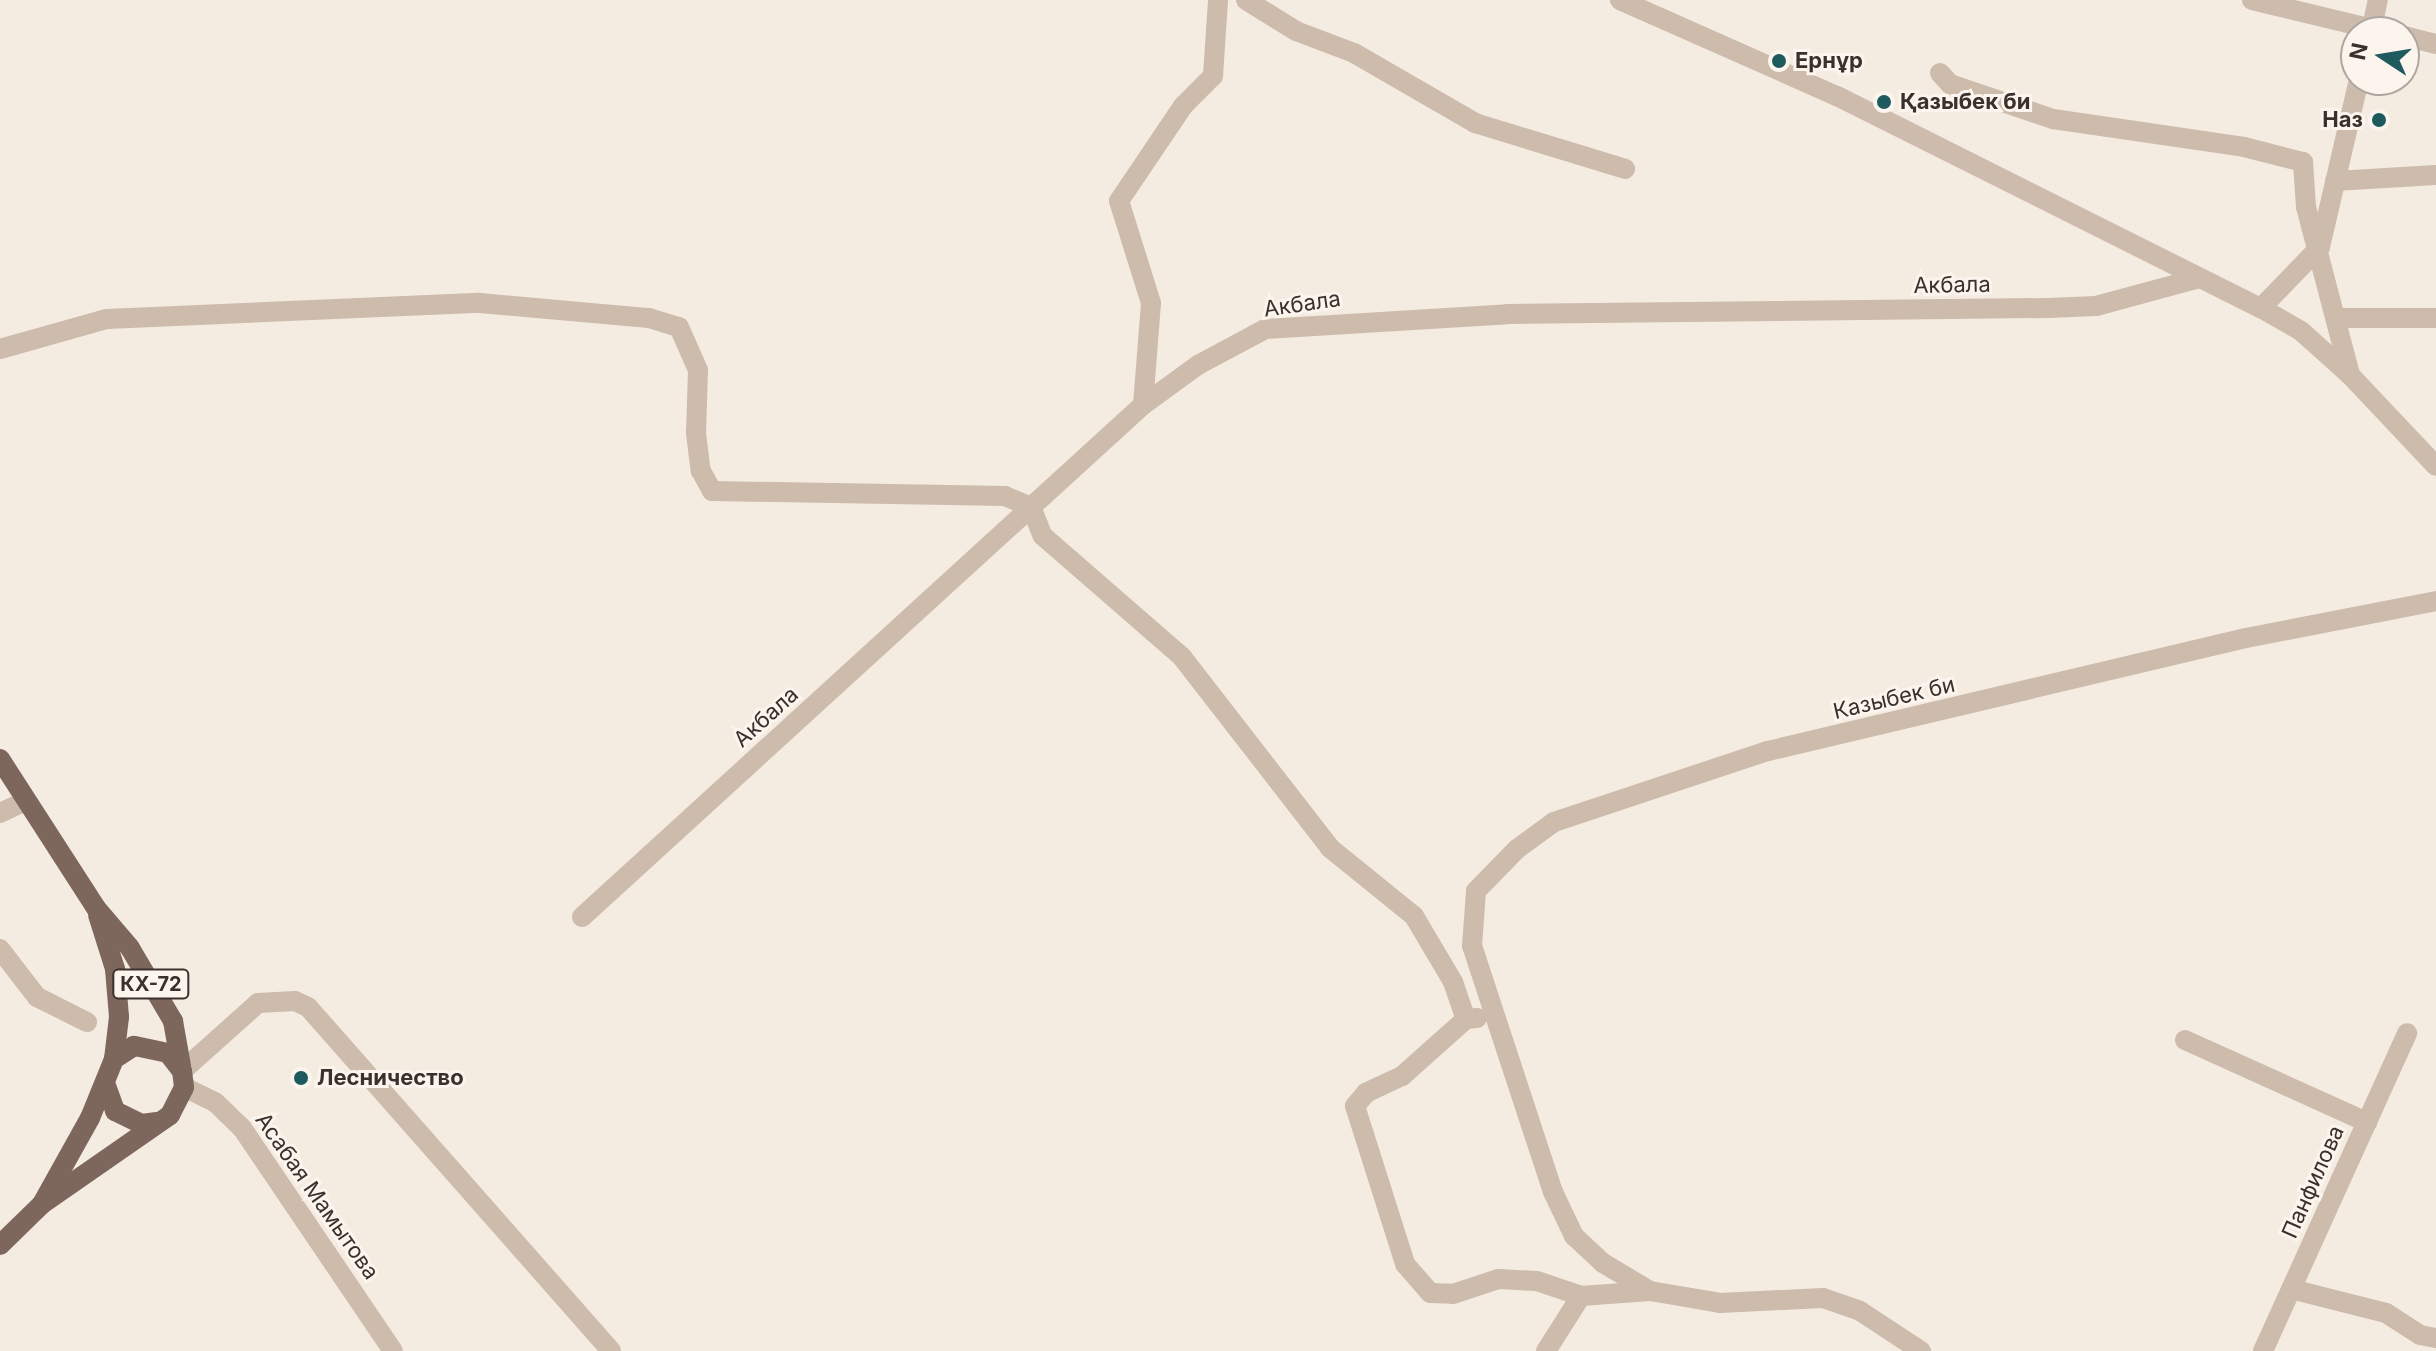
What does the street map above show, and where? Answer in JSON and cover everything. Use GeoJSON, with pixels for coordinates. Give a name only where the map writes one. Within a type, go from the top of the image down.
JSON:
{"type":"FeatureCollection","features":[{"type":"Feature","properties":{"kind":"main road","name":"КХ-72"},"geometry":{"type":"LineString","coordinates":[[0,759],[96,908],[130,948],[173,1021],[183,1079],[170,1115],[42,1204],[0,1245]]}},
{"type":"Feature","properties":{"kind":"main road","name":"КХ-72"},"geometry":{"type":"LineString","coordinates":[[42,1204],[105,1083],[114,1059],[119,1017],[115,969],[96,908]]}},
{"type":"Feature","properties":{"kind":"main road"},"geometry":{"type":"LineString","coordinates":[[114,1059],[146,1045],[168,1053],[183,1079]]}},
{"type":"Feature","properties":{"kind":"main road"},"geometry":{"type":"LineString","coordinates":[[105,1083],[107,1098],[127,1120],[157,1122]]}},
{"type":"Feature","properties":{"kind":"street"},"geometry":{"type":"LineString","coordinates":[[1143,405],[1151,303],[1119,201],[1183,106],[1213,76],[1218,0]]}},
{"type":"Feature","properties":{"kind":"street"},"geometry":{"type":"LineString","coordinates":[[1246,0],[1475,123],[1625,169]]}},
{"type":"Feature","properties":{"kind":"street"},"geometry":{"type":"LineString","coordinates":[[1620,0],[1837,96],[2196,279],[2261,308],[2301,331],[2350,375],[2436,466]]}},
{"type":"Feature","properties":{"kind":"street"},"geometry":{"type":"LineString","coordinates":[[2252,0],[2340,22]]}},
{"type":"Feature","properties":{"kind":"street"},"geometry":{"type":"LineString","coordinates":[[1940,73],[1950,84],[2053,119],[2296,157],[2303,162],[2306,207],[2320,247],[2350,375]]}},
{"type":"Feature","properties":{"kind":"street"},"geometry":{"type":"LineString","coordinates":[[2261,308],[2320,247],[2355,96]]}},
{"type":"Feature","properties":{"kind":"street"},"geometry":{"type":"LineString","coordinates":[[2335,181],[2436,175]]}},
{"type":"Feature","properties":{"kind":"street","name":"Акбала"},"geometry":{"type":"LineString","coordinates":[[582,917],[1143,405],[1198,365],[1265,329],[1316,323],[1523,314],[2096,306],[2196,279]]}},
{"type":"Feature","properties":{"kind":"street"},"geometry":{"type":"LineString","coordinates":[[0,349],[107,319],[464,303],[666,321],[679,327],[698,370],[697,446],[701,471],[712,491],[1005,496],[1031,507],[1043,536],[1182,657],[1330,848],[1414,916],[1453,982],[1466,1019]]}},
{"type":"Feature","properties":{"kind":"street"},"geometry":{"type":"LineString","coordinates":[[2337,318],[2436,318]]}},
{"type":"Feature","properties":{"kind":"street","name":"Казыбек би"},"geometry":{"type":"LineString","coordinates":[[1650,1291],[1603,1263],[1574,1236],[1553,1192],[1472,946],[1476,891],[1517,849],[1554,822],[1768,751],[2246,638],[2436,601]]}},
{"type":"Feature","properties":{"kind":"street"},"geometry":{"type":"LineString","coordinates":[[0,813],[26,801]]}},
{"type":"Feature","properties":{"kind":"street"},"geometry":{"type":"LineString","coordinates":[[0,949],[37,997],[87,1022]]}},
{"type":"Feature","properties":{"kind":"street"},"geometry":{"type":"LineString","coordinates":[[183,1079],[258,1003],[295,1001],[308,1007],[611,1351]]}},
{"type":"Feature","properties":{"kind":"street"},"geometry":{"type":"LineString","coordinates":[[1494,1015],[1466,1019],[1402,1076],[1366,1093],[1355,1106],[1405,1264],[1430,1293],[1453,1294],[1498,1279],[1537,1281],[1581,1296],[1650,1291],[1720,1303],[1823,1298],[1860,1311],[1921,1351]]}},
{"type":"Feature","properties":{"kind":"street","name":"Панфилова"},"geometry":{"type":"LineString","coordinates":[[2263,1351],[2407,1033]]}},
{"type":"Feature","properties":{"kind":"street"},"geometry":{"type":"LineString","coordinates":[[2185,1040],[2367,1122]]}},
{"type":"Feature","properties":{"kind":"street","name":"Асабая Мамытова"},"geometry":{"type":"LineString","coordinates":[[183,1079],[215,1102],[242,1128],[393,1351]]}},
{"type":"Feature","properties":{"kind":"street"},"geometry":{"type":"LineString","coordinates":[[2291,1289],[2386,1313],[2436,1338]]}},
{"type":"Feature","properties":{"kind":"street"},"geometry":{"type":"LineString","coordinates":[[1546,1351],[1581,1296]]}},
{"type":"Feature","properties":{"kind":"place","name":"Ернұр"},"geometry":{"type":"Point","coordinates":[1779,61]}},
{"type":"Feature","properties":{"kind":"place","name":"Қазыбек би"},"geometry":{"type":"Point","coordinates":[1884,102]}},
{"type":"Feature","properties":{"kind":"place","name":"Наз"},"geometry":{"type":"Point","coordinates":[2379,120]}},
{"type":"Feature","properties":{"kind":"place","name":"Лесничество"},"geometry":{"type":"Point","coordinates":[301,1078]}}]}
